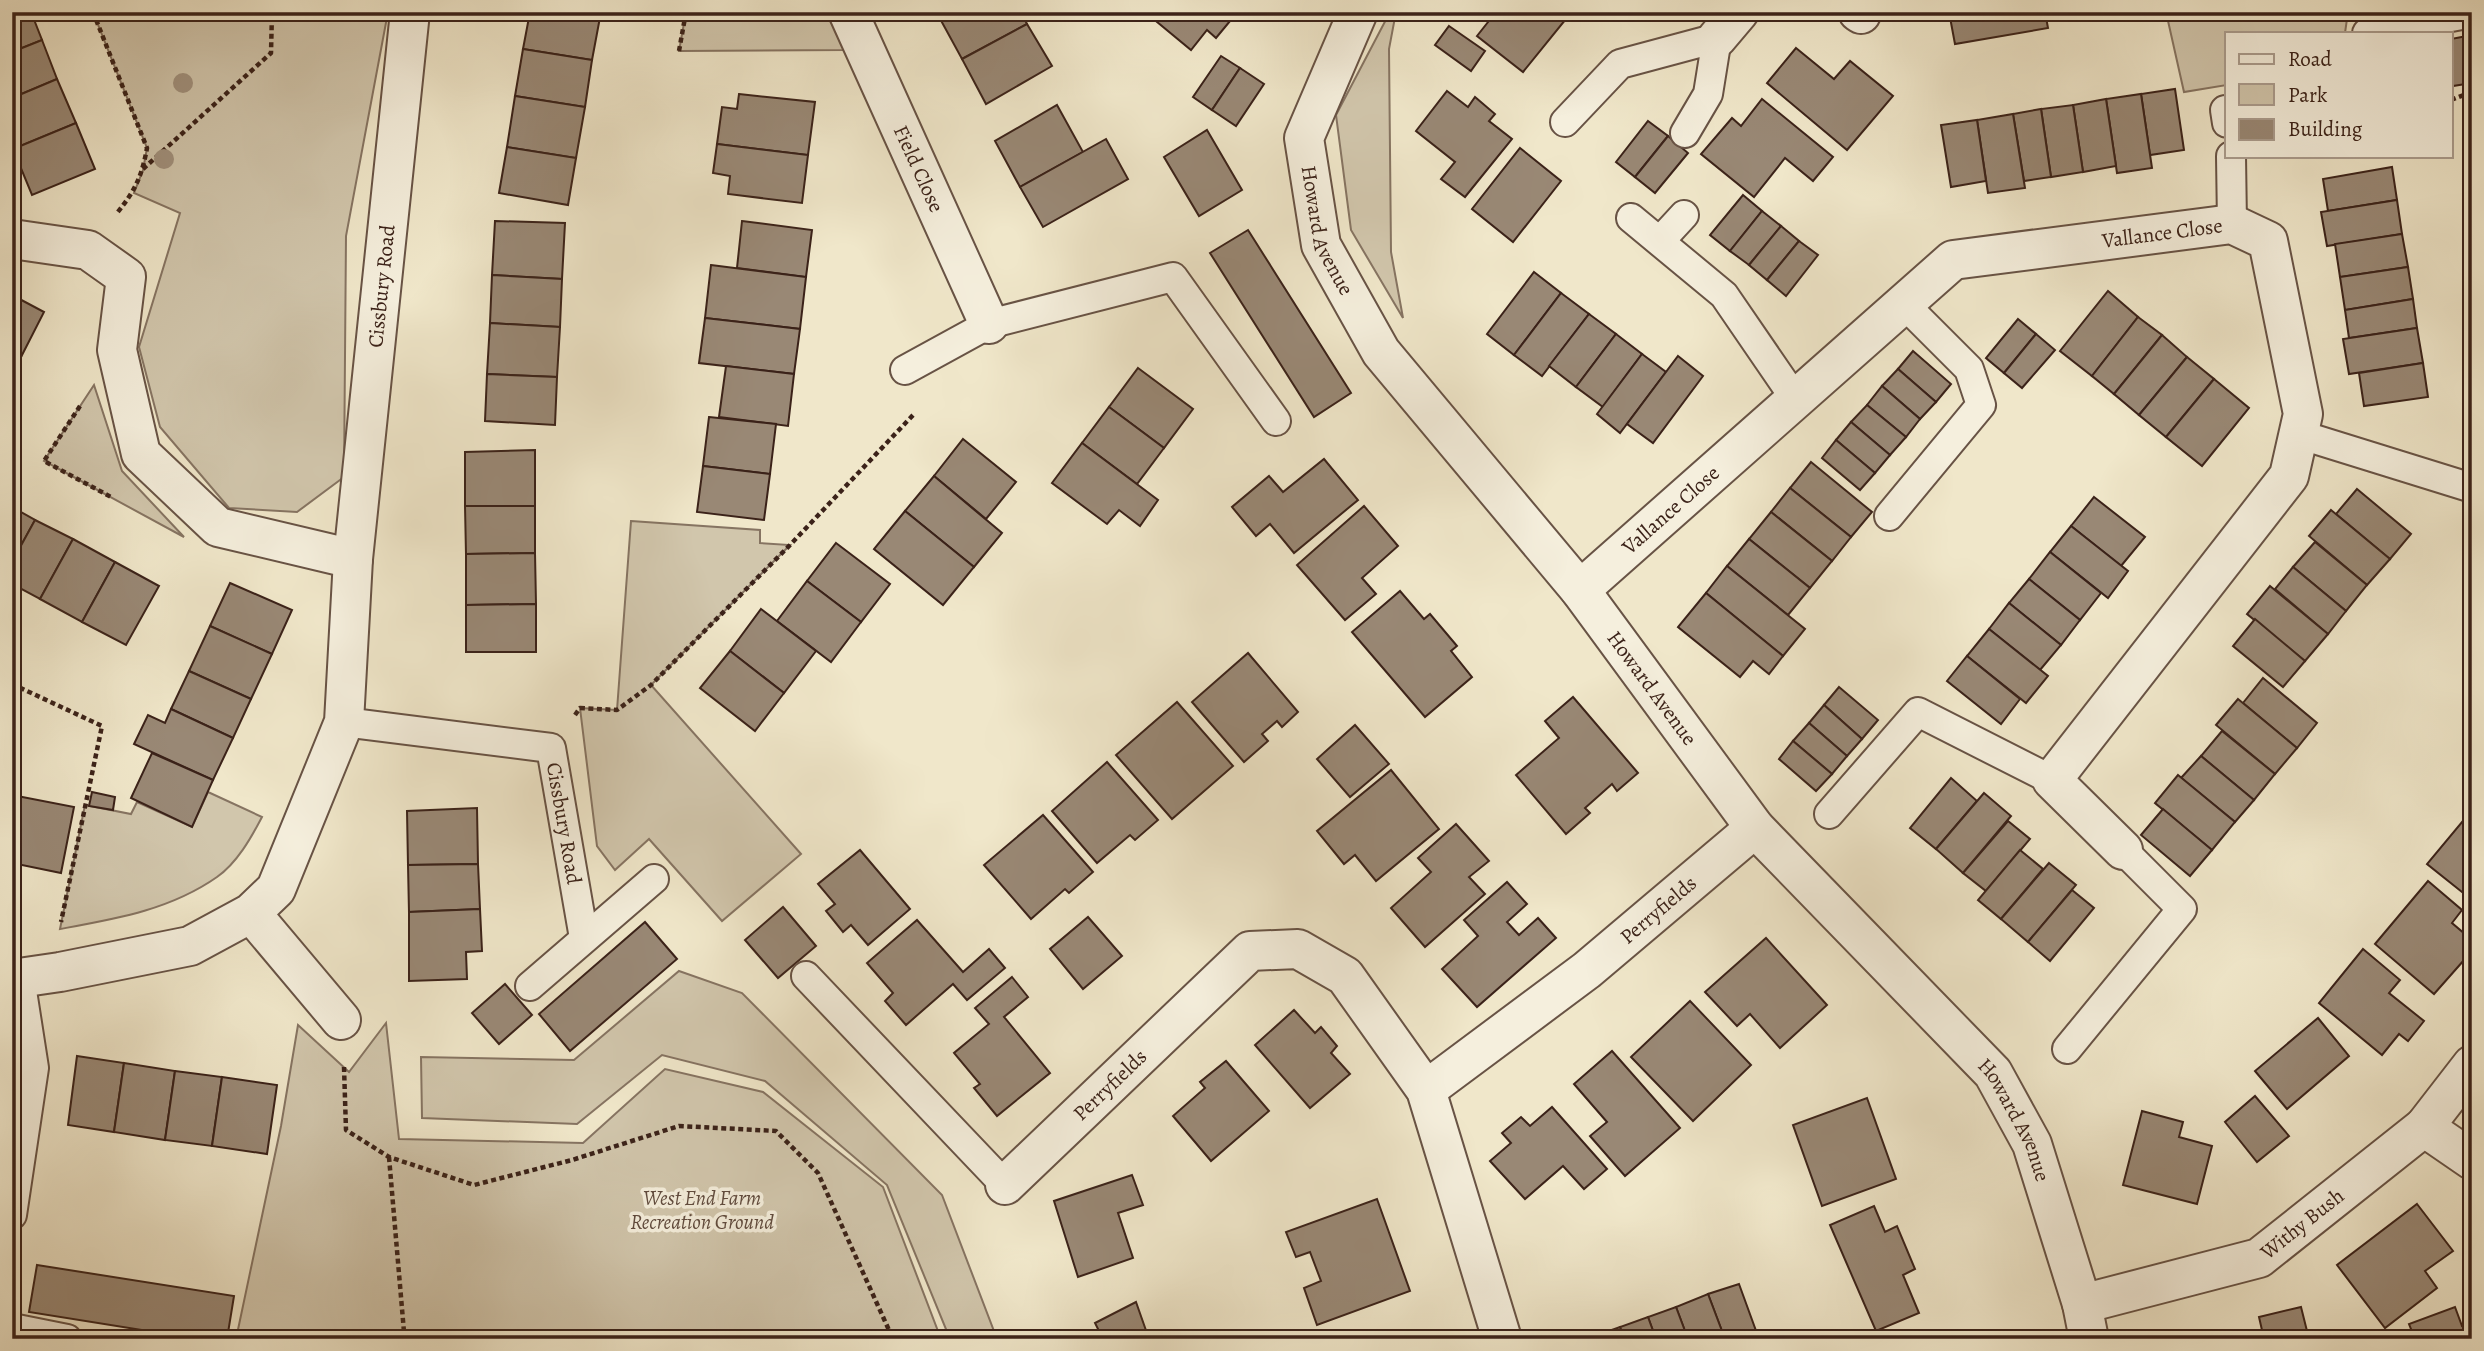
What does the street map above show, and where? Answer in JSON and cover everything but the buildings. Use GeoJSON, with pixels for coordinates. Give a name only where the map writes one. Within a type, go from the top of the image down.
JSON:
{"type":"FeatureCollection","features":[{"type":"Feature","properties":{"kind":"street","name":"Cissbury Road"},"geometry":{"type":"LineString","coordinates":[[16,978],[190,946],[251,913],[276,889],[344,722],[354,559],[411,12]]}},
{"type":"Feature","properties":{"kind":"street","name":"Field Close"},"geometry":{"type":"LineString","coordinates":[[848,12],[989,324]]}},
{"type":"Feature","properties":{"kind":"street","name":"Howard Avenue"},"geometry":{"type":"LineString","coordinates":[[1358,12],[1304,138],[1321,245],[1381,352],[1580,590],[1755,828],[1993,1073],[2032,1144],[2086,1322]]}},
{"type":"Feature","properties":{"kind":"street","name":"Vallance Close"},"geometry":{"type":"LineString","coordinates":[[1580,590],[1953,260],[2232,224],[2268,241],[2303,414],[2289,476],[2053,780]]}},
{"type":"Feature","properties":{"kind":"street"},"geometry":{"type":"LineString","coordinates":[[12,239],[88,250],[126,277],[117,350],[141,454],[218,527],[354,559]]}},
{"type":"Feature","properties":{"kind":"street"},"geometry":{"type":"LineString","coordinates":[[2053,780],[2123,850]]}},
{"type":"Feature","properties":{"kind":"street","name":"Perryfields"},"geometry":{"type":"LineString","coordinates":[[1426,1090],[1587,970],[1755,828]]}},
{"type":"Feature","properties":{"kind":"street"},"geometry":{"type":"LineString","coordinates":[[251,913],[341,1020]]}},
{"type":"Feature","properties":{"kind":"street","name":"Perryfields"},"geometry":{"type":"LineString","coordinates":[[1005,1185],[1250,951],[1298,949],[1345,976],[1426,1090],[1503,1339]]}},
{"type":"Feature","properties":{"kind":"street","name":"Withy Bush"},"geometry":{"type":"LineString","coordinates":[[2086,1322],[2259,1258],[2424,1127],[2472,1065]]}},
{"type":"Feature","properties":{"kind":"street"},"geometry":{"type":"LineString","coordinates":[[2424,1127],[2472,1160]]}},
{"type":"Feature","properties":{"kind":"lane"},"geometry":{"type":"LineString","coordinates":[[2372,32],[2472,13]]}},
{"type":"Feature","properties":{"kind":"lane"},"geometry":{"type":"LineString","coordinates":[[1565,122],[1620,64],[1728,25]]}},
{"type":"Feature","properties":{"kind":"lane"},"geometry":{"type":"LineString","coordinates":[[1685,134],[1708,94],[1728,25]]}},
{"type":"Feature","properties":{"kind":"lane"},"geometry":{"type":"LineString","coordinates":[[2232,224],[2234,158]]}},
{"type":"Feature","properties":{"kind":"lane"},"geometry":{"type":"LineString","coordinates":[[1660,242],[1684,215]]}},
{"type":"Feature","properties":{"kind":"lane"},"geometry":{"type":"LineString","coordinates":[[1631,218],[1724,295],[1796,400]]}},
{"type":"Feature","properties":{"kind":"lane"},"geometry":{"type":"LineString","coordinates":[[905,370],[989,324],[1172,277],[1276,421]]}},
{"type":"Feature","properties":{"kind":"lane"},"geometry":{"type":"LineString","coordinates":[[1889,516],[1981,405],[1969,369],[1904,304]]}},
{"type":"Feature","properties":{"kind":"lane"},"geometry":{"type":"LineString","coordinates":[[2298,435],[2472,488]]}},
{"type":"Feature","properties":{"kind":"lane"},"geometry":{"type":"LineString","coordinates":[[1829,814],[1918,712],[2053,780]]}},
{"type":"Feature","properties":{"kind":"lane","name":"Cissbury Road"},"geometry":{"type":"LineString","coordinates":[[344,722],[551,748],[584,937]]}},
{"type":"Feature","properties":{"kind":"lane"},"geometry":{"type":"LineString","coordinates":[[2067,1049],[2182,909],[2123,850]]}},
{"type":"Feature","properties":{"kind":"lane"},"geometry":{"type":"LineString","coordinates":[[530,986],[654,879]]}},
{"type":"Feature","properties":{"kind":"lane","name":"Perryfields"},"geometry":{"type":"LineString","coordinates":[[806,976],[1005,1185]]}},
{"type":"Feature","properties":{"kind":"lane"},"geometry":{"type":"LineString","coordinates":[[12,1215],[34,1068],[16,978]]}},
{"type":"Feature","properties":{"kind":"lane"},"geometry":{"type":"LineString","coordinates":[[12,1328],[67,1339]]}},
{"type":"Feature","properties":{"kind":"path"},"geometry":{"type":"LineString","coordinates":[[88,250],[134,194],[143,170],[147,148],[93,12]]}},
{"type":"Feature","properties":{"kind":"path"},"geometry":{"type":"LineString","coordinates":[[143,170],[271,53],[272,12]]}},
{"type":"Feature","properties":{"kind":"path"},"geometry":{"type":"LineString","coordinates":[[678,51],[686,12]]}},
{"type":"Feature","properties":{"kind":"path"},"geometry":{"type":"LineString","coordinates":[[2452,100],[2472,92]]}},
{"type":"Feature","properties":{"kind":"path"},"geometry":{"type":"LineString","coordinates":[[551,748],[580,708],[617,710],[651,685],[790,545],[923,404],[905,370]]}},
{"type":"Feature","properties":{"kind":"path"},"geometry":{"type":"LineString","coordinates":[[12,684],[102,726],[60,929],[60,972]]}},
{"type":"Feature","properties":{"kind":"path"},"geometry":{"type":"LineString","coordinates":[[341,1020],[346,1130],[390,1157],[474,1185],[572,1160],[679,1125],[776,1131],[818,1173],[893,1339]]}},
{"type":"Feature","properties":{"kind":"path"},"geometry":{"type":"LineString","coordinates":[[390,1157],[404,1332],[398,1339]]}},
{"type":"Feature","properties":{"kind":"green space"},"geometry":{"type":"Polygon","coordinates":[[[93,12],[388,12],[346,236],[344,477],[297,512],[229,508],[160,427],[139,347],[180,213],[134,193],[143,170],[147,148],[93,12]]]}},
{"type":"Feature","properties":{"kind":"green space"},"geometry":{"type":"Polygon","coordinates":[[[686,12],[827,12],[844,50],[679,51],[686,12]]]}},
{"type":"Feature","properties":{"kind":"green space"},"geometry":{"type":"Polygon","coordinates":[[[1390,12],[1396,12],[1389,49],[1391,252],[1403,318],[1351,230],[1336,115],[1390,12]]]}},
{"type":"Feature","properties":{"kind":"green space"},"geometry":{"type":"Polygon","coordinates":[[[2166,12],[2348,12],[2345,32],[2225,32],[2225,85],[2184,92],[2166,12]]]}},
{"type":"Feature","properties":{"kind":"green space"},"geometry":{"type":"Polygon","coordinates":[[[94,385],[122,471],[184,537],[44,461],[94,385]]]}},
{"type":"Feature","properties":{"kind":"green space"},"geometry":{"type":"Polygon","coordinates":[[[631,521],[760,530],[760,543],[790,545],[651,685],[801,854],[722,921],[649,839],[615,870],[597,846],[580,708],[617,710],[631,521]]]}},
{"type":"Feature","properties":{"kind":"green space"},"geometry":{"type":"Polygon","coordinates":[[[208,792],[262,817],[231,865],[217,877],[180,898],[142,912],[60,929],[85,805],[131,814],[137,802],[192,827],[208,792]]]}},
{"type":"Feature","properties":{"kind":"green space"},"geometry":{"type":"Polygon","coordinates":[[[679,971],[742,993],[942,1195],[997,1339],[950,1339],[887,1185],[765,1081],[662,1055],[577,1124],[422,1118],[421,1057],[574,1060],[679,971]]]}},
{"type":"Feature","properties":{"kind":"green space","name":"West End Farm Recreation Ground"},"geometry":{"type":"Polygon","coordinates":[[[386,1023],[399,1139],[583,1143],[665,1069],[763,1092],[883,1187],[941,1339],[236,1339],[281,1126],[298,1025],[349,1072],[386,1023]]]}}]}
